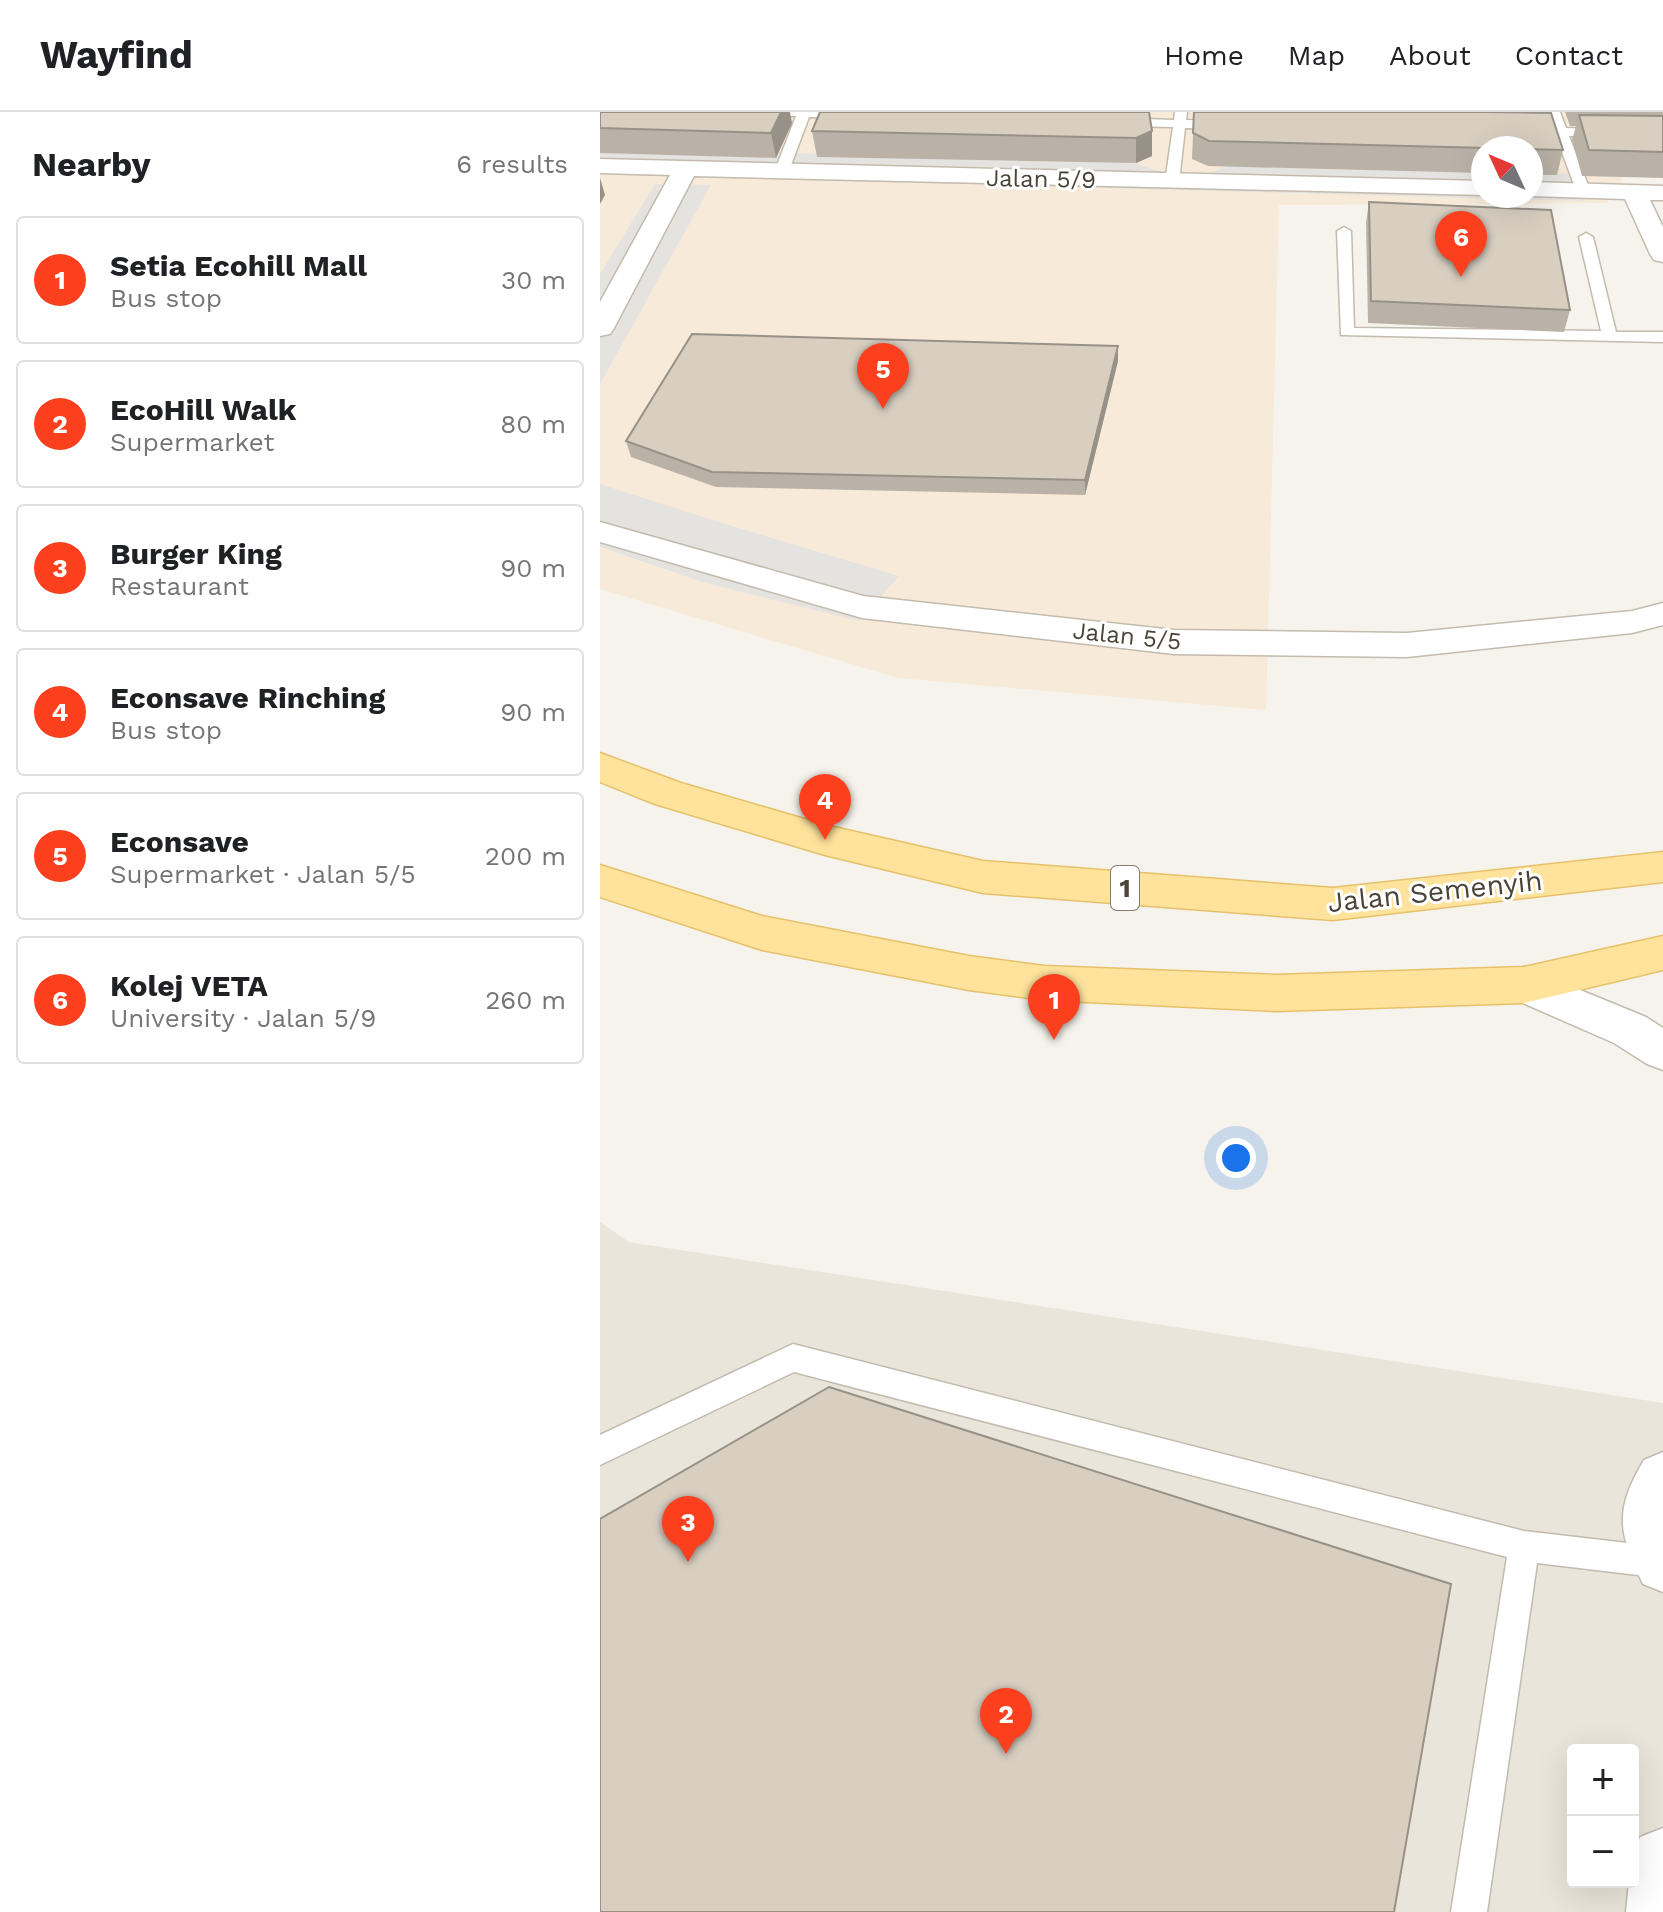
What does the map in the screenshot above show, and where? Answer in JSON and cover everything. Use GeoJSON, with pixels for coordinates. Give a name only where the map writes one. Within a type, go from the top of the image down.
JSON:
{"type":"FeatureCollection","features":[{"type":"Feature","properties":{"kind":"main road","name":"Jalan Semenyih"},"geometry":{"type":"LineString","coordinates":[[600,767],[669,794],[825,840],[983,877],[1333,904],[1663,867]]}},
{"type":"Feature","properties":{"kind":"main road"},"geometry":{"type":"LineString","coordinates":[[600,881],[762,933],[969,973],[1044,983],[1276,993],[1524,985],[1663,953]]}},
{"type":"Feature","properties":{"kind":"street","name":"Jalan 5/9"},"geometry":{"type":"LineString","coordinates":[[600,166],[781,173],[1471,188]]}},
{"type":"Feature","properties":{"kind":"street"},"geometry":{"type":"LineString","coordinates":[[600,328],[610,296],[685,170]]}},
{"type":"Feature","properties":{"kind":"street"},"geometry":{"type":"LineString","coordinates":[[1543,189],[1663,193]]}},
{"type":"Feature","properties":{"kind":"street"},"geometry":{"type":"LineString","coordinates":[[1634,192],[1663,254]]}},
{"type":"Feature","properties":{"kind":"street","name":"Jalan 5/5"},"geometry":{"type":"LineString","coordinates":[[600,532],[862,607],[1174,642],[1407,645],[1632,622],[1663,614]]}},
{"type":"Feature","properties":{"kind":"street"},"geometry":{"type":"LineString","coordinates":[[1524,985],[1630,1030],[1663,1051]]}},
{"type":"Feature","properties":{"kind":"street"},"geometry":{"type":"LineString","coordinates":[[1663,1479],[1649,1501],[1648,1531],[1663,1564]]}},
{"type":"Feature","properties":{"kind":"street"},"geometry":{"type":"LineString","coordinates":[[1658,1912],[1663,1860]]}},
{"type":"Feature","properties":{"kind":"lane"},"geometry":{"type":"LineString","coordinates":[[770,112],[867,115]]}},
{"type":"Feature","properties":{"kind":"lane"},"geometry":{"type":"LineString","coordinates":[[1554,112],[1583,190]]}},
{"type":"Feature","properties":{"kind":"lane"},"geometry":{"type":"LineString","coordinates":[[781,173],[804,113]]}},
{"type":"Feature","properties":{"kind":"lane"},"geometry":{"type":"LineString","coordinates":[[1172,182],[1180,118]]}},
{"type":"Feature","properties":{"kind":"lane"},"geometry":{"type":"LineString","coordinates":[[1100,122],[1180,118],[1242,125]]}},
{"type":"Feature","properties":{"kind":"lane"},"geometry":{"type":"LineString","coordinates":[[1513,131],[1663,135]]}},
{"type":"Feature","properties":{"kind":"lane"},"geometry":{"type":"LineString","coordinates":[[1344,231],[1346,332],[1663,337]]}},
{"type":"Feature","properties":{"kind":"lane"},"geometry":{"type":"LineString","coordinates":[[1586,237],[1610,337]]}},
{"type":"Feature","properties":{"kind":"lane"},"geometry":{"type":"LineString","coordinates":[[600,1450],[793,1358],[1524,1546],[1663,1564]]}},
{"type":"Feature","properties":{"kind":"lane"},"geometry":{"type":"LineString","coordinates":[[1469,1912],[1524,1546]]}},
{"type":"Feature","properties":{"kind":"shaded area"},"geometry":{"type":"Polygon","coordinates":[[[600,112],[1663,112],[1607,203],[1543,203],[1543,136],[1471,136],[1471,204],[1279,205],[1266,710],[898,678],[600,589],[600,112]]]}},
{"type":"Feature","properties":{"kind":"shaded area"},"geometry":{"type":"Polygon","coordinates":[[[600,148],[1130,162],[1190,181],[1235,163],[1471,171],[1471,198],[600,174],[600,148]]]}},
{"type":"Feature","properties":{"kind":"shaded area"},"geometry":{"type":"Polygon","coordinates":[[[1543,173],[1575,174],[1585,201],[1543,200],[1543,173]]]}},
{"type":"Feature","properties":{"kind":"shaded area"},"geometry":{"type":"Polygon","coordinates":[[[655,184],[711,185],[600,384],[600,274],[655,184]]]}},
{"type":"Feature","properties":{"kind":"shaded area"},"geometry":{"type":"Polygon","coordinates":[[[600,484],[899,576],[859,621],[706,583],[600,547],[600,484]]]}},
{"type":"Feature","properties":{"kind":"shaded area"},"geometry":{"type":"Polygon","coordinates":[[[600,1222],[629,1242],[1663,1403],[1663,1912],[600,1912],[600,1222]]]}},
{"type":"Feature","properties":{"kind":"building"},"geometry":{"type":"Polygon","coordinates":[[[600,112],[781,112],[771,133],[600,128],[600,112]]]}},
{"type":"Feature","properties":{"kind":"building"},"geometry":{"type":"Polygon","coordinates":[[[820,112],[1149,112],[1152,131],[1136,138],[812,131],[820,112]]]}},
{"type":"Feature","properties":{"kind":"building"},"geometry":{"type":"Polygon","coordinates":[[[1194,112],[1551,113],[1563,150],[1543,149],[1543,136],[1471,136],[1471,148],[1209,141],[1193,133],[1194,112]]]}},
{"type":"Feature","properties":{"kind":"building"},"geometry":{"type":"Polygon","coordinates":[[[1579,115],[1663,116],[1663,152],[1589,150],[1579,115]]]}},
{"type":"Feature","properties":{"kind":"building"},"geometry":{"type":"Polygon","coordinates":[[[1369,202],[1551,210],[1570,310],[1371,301],[1369,202]]]}},
{"type":"Feature","properties":{"kind":"building"},"geometry":{"type":"Polygon","coordinates":[[[692,334],[1118,346],[1085,480],[712,472],[626,441],[692,334]]]}},
{"type":"Feature","properties":{"kind":"building"},"geometry":{"type":"Polygon","coordinates":[[[829,1387],[1451,1584],[1394,1912],[600,1912],[600,1519],[829,1387]]]}},
{"type":"Feature","properties":{"kind":"place","name":"Kolej VETA"},"geometry":{"type":"Point","coordinates":[1461,277]}},
{"type":"Feature","properties":{"kind":"place","name":"Econsave"},"geometry":{"type":"Point","coordinates":[883,409]}},
{"type":"Feature","properties":{"kind":"place","name":"Econsave Rinching"},"geometry":{"type":"Point","coordinates":[825,840]}},
{"type":"Feature","properties":{"kind":"place","name":"Setia Ecohill Mall"},"geometry":{"type":"Point","coordinates":[1054,1040]}},
{"type":"Feature","properties":{"kind":"place","name":"Burger King"},"geometry":{"type":"Point","coordinates":[688,1562]}},
{"type":"Feature","properties":{"kind":"place","name":"EcoHill Walk"},"geometry":{"type":"Point","coordinates":[1006,1754]}}]}
